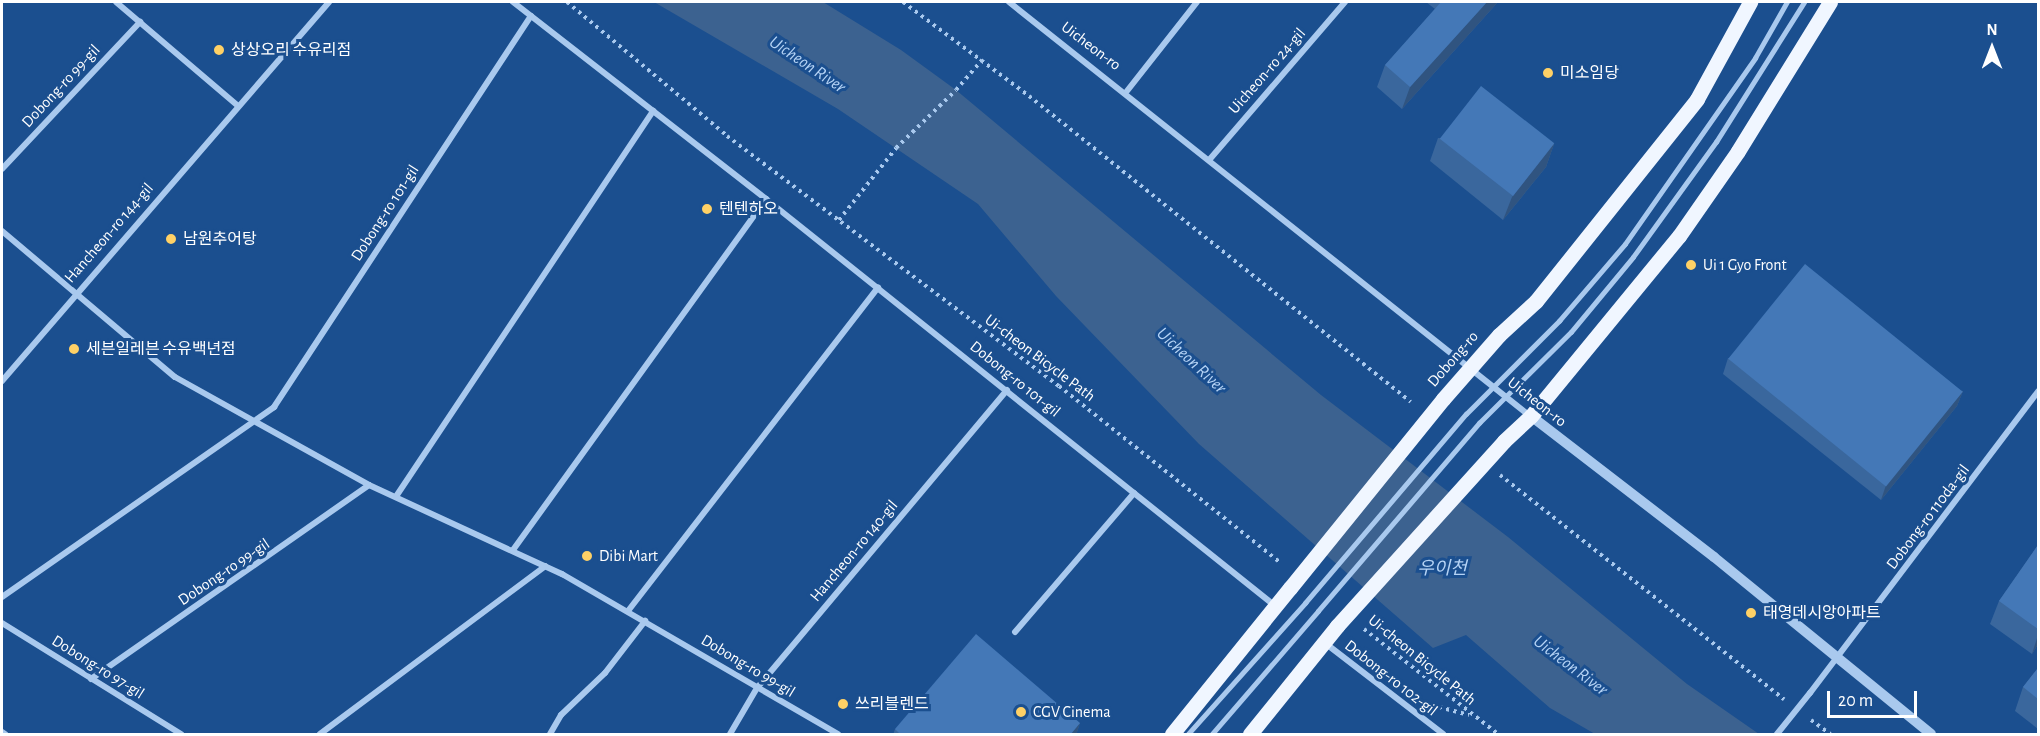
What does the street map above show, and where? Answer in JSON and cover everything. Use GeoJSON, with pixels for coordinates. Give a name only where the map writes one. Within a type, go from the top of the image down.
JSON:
{"type":"FeatureCollection","features":[{"type":"Feature","properties":{"kind":"main road","name":"Dobong-ro"},"geometry":{"type":"LineString","coordinates":[[1172,735],[1468,367],[1536,301],[1697,99],[1750,2]]}},
{"type":"Feature","properties":{"kind":"main road"},"geometry":{"type":"LineString","coordinates":[[1250,735],[1337,626],[1504,441],[1531,416],[1679,236],[1738,151],[1830,2]]}},
{"type":"Feature","properties":{"kind":"street"},"geometry":{"type":"LineString","coordinates":[[119,2],[238,106]]}},
{"type":"Feature","properties":{"kind":"street","name":"Hancheon-ro 144-gil"},"geometry":{"type":"LineString","coordinates":[[2,381],[74,294],[329,2]]}},
{"type":"Feature","properties":{"kind":"street","name":"Dobong-ro 101-gil"},"geometry":{"type":"LineString","coordinates":[[513,2],[766,198],[1275,606]]}},
{"type":"Feature","properties":{"kind":"street","name":"Uicheon-ro"},"geometry":{"type":"LineString","coordinates":[[1009,2],[1126,91],[1505,397],[1838,658],[1931,735]]}},
{"type":"Feature","properties":{"kind":"street","name":"Uicheon-ro"},"geometry":{"type":"LineString","coordinates":[[1126,91],[1197,2]]}},
{"type":"Feature","properties":{"kind":"street","name":"Uicheon-ro 24-gil"},"geometry":{"type":"LineString","coordinates":[[1210,159],[1345,2]]}},
{"type":"Feature","properties":{"kind":"street","name":"Dobong-ro 101-gil"},"geometry":{"type":"LineString","coordinates":[[256,420],[274,407],[531,16]]}},
{"type":"Feature","properties":{"kind":"street","name":"Dobong-ro 99-gil"},"geometry":{"type":"LineString","coordinates":[[2,169],[140,22]]}},
{"type":"Feature","properties":{"kind":"street"},"geometry":{"type":"LineString","coordinates":[[397,495],[653,111]]}},
{"type":"Feature","properties":{"kind":"street"},"geometry":{"type":"LineString","coordinates":[[513,550],[766,198]]}},
{"type":"Feature","properties":{"kind":"street","name":"Dobong-ro 99-gil"},"geometry":{"type":"LineString","coordinates":[[2,231],[175,377],[369,484],[397,495],[545,566],[628,611],[838,735]]}},
{"type":"Feature","properties":{"kind":"street"},"geometry":{"type":"LineString","coordinates":[[628,611],[878,287]]}},
{"type":"Feature","properties":{"kind":"street","name":"Hancheon-ro 140-gil"},"geometry":{"type":"LineString","coordinates":[[730,735],[757,688],[1007,390]]}},
{"type":"Feature","properties":{"kind":"street","name":"Dobong-ro 110da-gil"},"geometry":{"type":"LineString","coordinates":[[1777,735],[1838,658],[2038,392]]}},
{"type":"Feature","properties":{"kind":"street"},"geometry":{"type":"LineString","coordinates":[[2,597],[256,420]]}},
{"type":"Feature","properties":{"kind":"street","name":"Dobong-ro 99-gil"},"geometry":{"type":"LineString","coordinates":[[91,679],[357,496],[369,484]]}},
{"type":"Feature","properties":{"kind":"street"},"geometry":{"type":"LineString","coordinates":[[1015,632],[1134,493]]}},
{"type":"Feature","properties":{"kind":"street"},"geometry":{"type":"LineString","coordinates":[[320,735],[545,566]]}},
{"type":"Feature","properties":{"kind":"street"},"geometry":{"type":"LineString","coordinates":[[550,735],[561,715],[605,673],[645,621]]}},
{"type":"Feature","properties":{"kind":"street","name":"Dobong-ro 97-gil"},"geometry":{"type":"LineString","coordinates":[[2,623],[181,735]]}},
{"type":"Feature","properties":{"kind":"street","name":"Dobong-ro 102-gil"},"geometry":{"type":"LineString","coordinates":[[1324,642],[1443,735]]}},
{"type":"Feature","properties":{"kind":"lane"},"geometry":{"type":"LineString","coordinates":[[1188,735],[1305,603],[1466,414],[1559,321],[1625,244],[1749,68],[1787,2]]}},
{"type":"Feature","properties":{"kind":"lane"},"geometry":{"type":"LineString","coordinates":[[1212,735],[1479,423],[1571,332],[1633,256],[1716,142],[1804,2]]}},
{"type":"Feature","properties":{"kind":"path","name":"Ui-cheon Bicycle Path"},"geometry":{"type":"LineString","coordinates":[[567,2],[727,136],[1059,386],[1289,570]]}},
{"type":"Feature","properties":{"kind":"path"},"geometry":{"type":"LineString","coordinates":[[903,2],[982,60],[1414,405]]}},
{"type":"Feature","properties":{"kind":"path"},"geometry":{"type":"LineString","coordinates":[[839,220],[896,148],[956,90],[982,60]]}},
{"type":"Feature","properties":{"kind":"path"},"geometry":{"type":"LineString","coordinates":[[1495,471],[1794,707]]}},
{"type":"Feature","properties":{"kind":"path","name":"Ui-cheon Bicycle Path"},"geometry":{"type":"LineString","coordinates":[[1353,621],[1498,735]]}},
{"type":"Feature","properties":{"kind":"path"},"geometry":{"type":"LineString","coordinates":[[1803,714],[1830,735]]}},
{"type":"Feature","properties":{"kind":"water","name":"우이천"},"geometry":{"type":"Polygon","coordinates":[[[654,2],[823,2],[901,50],[956,90],[1321,395],[1508,537],[1687,684],[1759,734],[1595,734],[1550,708],[1466,635],[1433,648],[1199,444],[1056,296],[978,204],[838,109],[654,2]]]}},
{"type":"Feature","properties":{"kind":"building"},"geometry":{"type":"Polygon","coordinates":[[[1441,2],[1487,2],[1410,87],[1385,65],[1441,2]]]}},
{"type":"Feature","properties":{"kind":"building"},"geometry":{"type":"Polygon","coordinates":[[[1481,86],[1554,143],[1513,196],[1440,139],[1481,86]]]}},
{"type":"Feature","properties":{"kind":"building"},"geometry":{"type":"Polygon","coordinates":[[[1805,264],[1963,392],[1886,487],[1728,359],[1805,264]]]}},
{"type":"Feature","properties":{"kind":"building"},"geometry":{"type":"Polygon","coordinates":[[[2038,545],[2038,629],[1999,601],[2038,545]]]}},
{"type":"Feature","properties":{"kind":"building"},"geometry":{"type":"Polygon","coordinates":[[[976,634],[1080,723],[1070,735],[901,735],[895,729],[976,634]]]}},
{"type":"Feature","properties":{"kind":"building"},"geometry":{"type":"Polygon","coordinates":[[[2038,668],[2038,699],[2023,687],[2038,668]]]}},
{"type":"Feature","properties":{"kind":"place","name":"상상오리 수유리점"},"geometry":{"type":"Point","coordinates":[219,50]}},
{"type":"Feature","properties":{"kind":"place","name":"미소임당"},"geometry":{"type":"Point","coordinates":[1548,73]}},
{"type":"Feature","properties":{"kind":"place","name":"텐텐하오"},"geometry":{"type":"Point","coordinates":[707,209]}},
{"type":"Feature","properties":{"kind":"place","name":"남원추어탕"},"geometry":{"type":"Point","coordinates":[171,239]}},
{"type":"Feature","properties":{"kind":"place","name":"Ui 1 Gyo Front"},"geometry":{"type":"Point","coordinates":[1691,265]}},
{"type":"Feature","properties":{"kind":"place","name":"세븐일레븐 수유백년점"},"geometry":{"type":"Point","coordinates":[74,349]}},
{"type":"Feature","properties":{"kind":"place","name":"Dibi Mart"},"geometry":{"type":"Point","coordinates":[587,556]}},
{"type":"Feature","properties":{"kind":"place","name":"태영데시앙아파트"},"geometry":{"type":"Point","coordinates":[1751,613]}},
{"type":"Feature","properties":{"kind":"place","name":"쓰리블렌드"},"geometry":{"type":"Point","coordinates":[843,704]}},
{"type":"Feature","properties":{"kind":"place","name":"CGV Cinema"},"geometry":{"type":"Point","coordinates":[1021,712]}},
{"type":"Feature","properties":{"kind":"water label","name":"Uicheon River"},"geometry":{"type":"Point","coordinates":[807,65]}},
{"type":"Feature","properties":{"kind":"water label","name":"Uicheon River"},"geometry":{"type":"Point","coordinates":[1191,361]}},
{"type":"Feature","properties":{"kind":"water label","name":"Uicheon River"},"geometry":{"type":"Point","coordinates":[1570,666]}}]}
